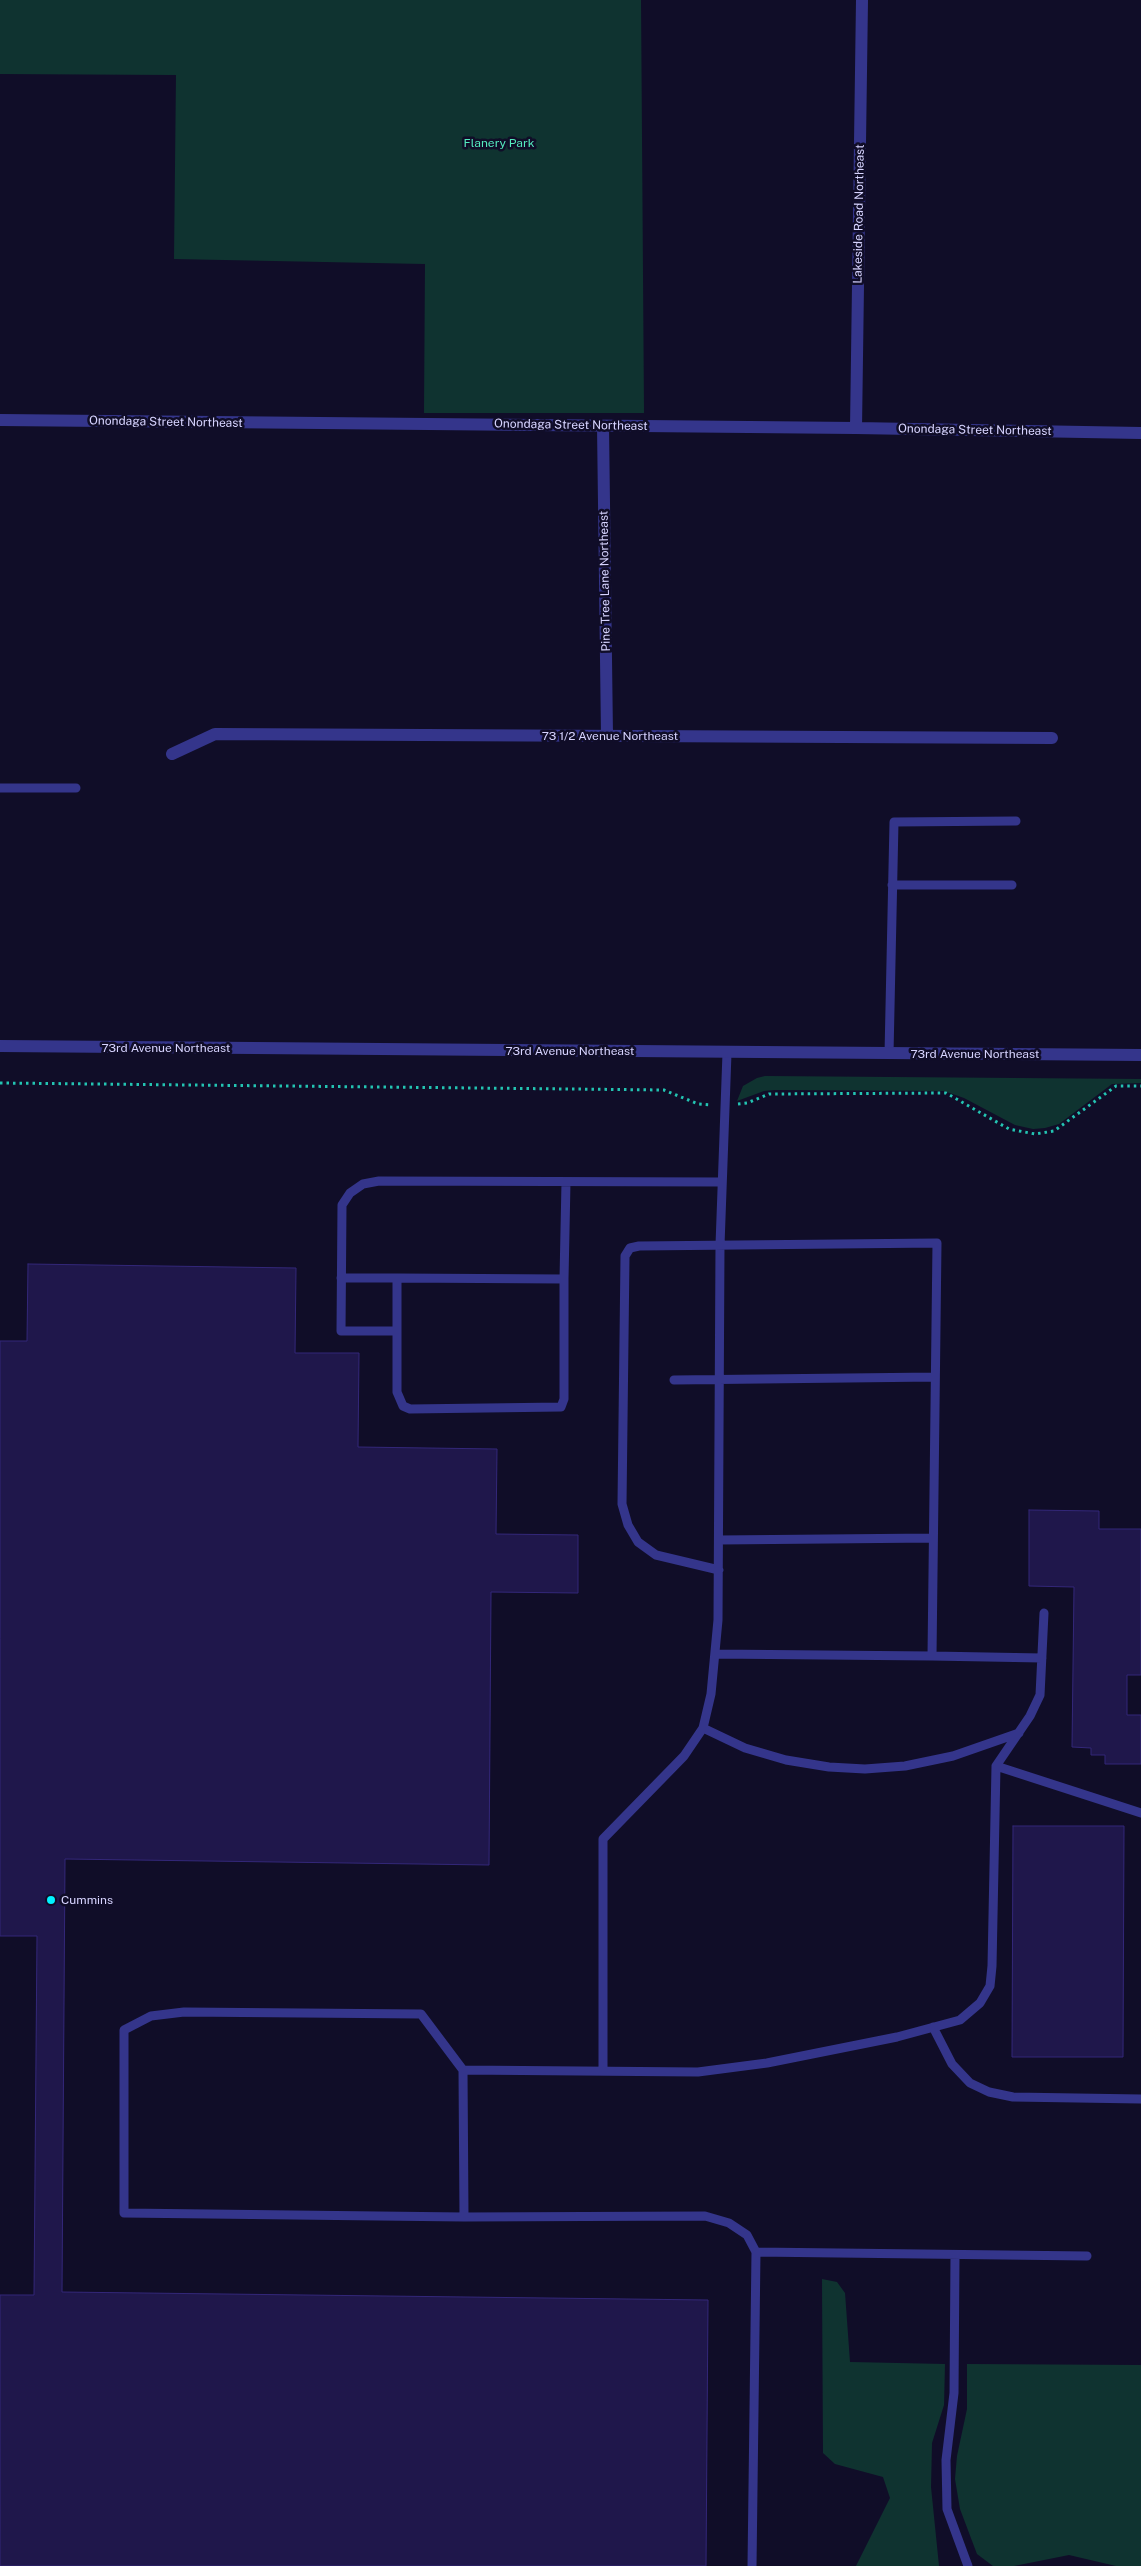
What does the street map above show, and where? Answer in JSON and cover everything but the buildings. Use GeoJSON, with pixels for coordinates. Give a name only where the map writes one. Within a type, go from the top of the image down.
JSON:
{"type":"FeatureCollection","features":[{"type":"Feature","properties":{"kind":"street","name":"Lakeside Road Northeast"},"geometry":{"type":"LineString","coordinates":[[856,428],[862,0]]}},
{"type":"Feature","properties":{"kind":"street","name":"Onondaga Street Northeast"},"geometry":{"type":"LineString","coordinates":[[0,420],[856,428],[1141,433]]}},
{"type":"Feature","properties":{"kind":"street","name":"Pine Tree Lane Northeast"},"geometry":{"type":"LineString","coordinates":[[604,426],[607,736]]}},
{"type":"Feature","properties":{"kind":"street","name":"73 1/2 Avenue Northeast"},"geometry":{"type":"LineString","coordinates":[[172,754],[215,734],[1052,738]]}},
{"type":"Feature","properties":{"kind":"street","name":"73rd Avenue Northeast"},"geometry":{"type":"LineString","coordinates":[[0,1046],[1141,1055]]}},
{"type":"Feature","properties":{"kind":"lane"},"geometry":{"type":"LineString","coordinates":[[0,788],[76,788]]}},
{"type":"Feature","properties":{"kind":"lane"},"geometry":{"type":"LineString","coordinates":[[889,1054],[894,822],[1016,821]]}},
{"type":"Feature","properties":{"kind":"lane"},"geometry":{"type":"LineString","coordinates":[[892,885],[1012,885]]}},
{"type":"Feature","properties":{"kind":"lane"},"geometry":{"type":"LineString","coordinates":[[603,2071],[603,1839],[684,1756],[703,1728],[711,1694],[715,1654],[719,1540],[718,1379],[726,1053]]}},
{"type":"Feature","properties":{"kind":"lane"},"geometry":{"type":"LineString","coordinates":[[397,1331],[341,1331],[342,1206],[350,1193],[363,1184],[379,1181],[722,1182]]}},
{"type":"Feature","properties":{"kind":"lane"},"geometry":{"type":"LineString","coordinates":[[397,1278],[397,1392],[403,1406],[410,1409],[561,1407],[564,1399],[566,1182]]}},
{"type":"Feature","properties":{"kind":"lane"},"geometry":{"type":"LineString","coordinates":[[718,1570],[656,1555],[650,1551],[638,1542],[628,1525],[622,1504],[626,1256],[630,1248],[638,1246],[937,1243],[932,1656]]}},
{"type":"Feature","properties":{"kind":"lane"},"geometry":{"type":"LineString","coordinates":[[341,1278],[564,1279]]}},
{"type":"Feature","properties":{"kind":"lane"},"geometry":{"type":"LineString","coordinates":[[674,1380],[935,1376]]}},
{"type":"Feature","properties":{"kind":"lane"},"geometry":{"type":"LineString","coordinates":[[719,1540],[933,1538]]}},
{"type":"Feature","properties":{"kind":"lane"},"geometry":{"type":"LineString","coordinates":[[463,2070],[698,2072],[767,2063],[960,2020],[980,2003],[990,1986],[996,1766],[1030,1716],[1040,1695],[1044,1613]]}},
{"type":"Feature","properties":{"kind":"lane"},"geometry":{"type":"LineString","coordinates":[[715,1654],[1042,1658]]}},
{"type":"Feature","properties":{"kind":"lane"},"geometry":{"type":"LineString","coordinates":[[703,1728],[745,1748],[786,1760],[829,1767],[865,1769],[905,1766],[953,1756],[1018,1733]]}},
{"type":"Feature","properties":{"kind":"lane"},"geometry":{"type":"LineString","coordinates":[[996,1766],[1141,1813]]}},
{"type":"Feature","properties":{"kind":"lane"},"geometry":{"type":"LineString","coordinates":[[464,2217],[463,2070],[421,2014],[184,2012],[151,2016],[124,2030],[124,2213],[464,2217],[705,2216],[729,2223],[747,2235],[756,2252],[752,2566]]}},
{"type":"Feature","properties":{"kind":"lane"},"geometry":{"type":"LineString","coordinates":[[934,2027],[952,2064],[970,2083],[989,2092],[1014,2097],[1141,2099]]}},
{"type":"Feature","properties":{"kind":"lane"},"geometry":{"type":"LineString","coordinates":[[756,2252],[1087,2256]]}},
{"type":"Feature","properties":{"kind":"lane"},"geometry":{"type":"LineString","coordinates":[[955,2255],[954,2393],[946,2460],[946,2509],[968,2566]]}},
{"type":"Feature","properties":{"kind":"path"},"geometry":{"type":"LineString","coordinates":[[0,1084],[664,1090],[698,1104],[725,1105],[747,1104],[769,1094],[946,1093],[1009,1129],[1035,1134],[1054,1131],[1116,1086],[1141,1086]]}},
{"type":"Feature","properties":{"kind":"green space","name":"Flanery Park"},"geometry":{"type":"Polygon","coordinates":[[[0,0],[641,0],[644,413],[424,413],[425,264],[174,259],[176,75],[0,74],[0,0]]]}},
{"type":"Feature","properties":{"kind":"green space"},"geometry":{"type":"Polygon","coordinates":[[[765,1076],[1141,1079],[1141,1083],[1112,1084],[1059,1124],[1033,1129],[1015,1125],[964,1098],[944,1091],[775,1090],[764,1091],[737,1101],[743,1086],[765,1076]]]}},
{"type":"Feature","properties":{"kind":"green space"},"geometry":{"type":"Polygon","coordinates":[[[822,2279],[837,2282],[845,2293],[850,2362],[945,2364],[944,2405],[932,2443],[931,2487],[939,2566],[856,2566],[890,2498],[883,2477],[835,2464],[823,2453],[822,2279]]]}},
{"type":"Feature","properties":{"kind":"green space"},"geometry":{"type":"Polygon","coordinates":[[[967,2364],[1141,2365],[1141,2566],[1116,2566],[1069,2555],[1014,2566],[993,2566],[977,2554],[960,2509],[955,2479],[957,2456],[967,2409],[967,2364]]]}},
{"type":"Feature","properties":{"kind":"place","name":"Cummins"},"geometry":{"type":"Point","coordinates":[51,1900]}}]}
